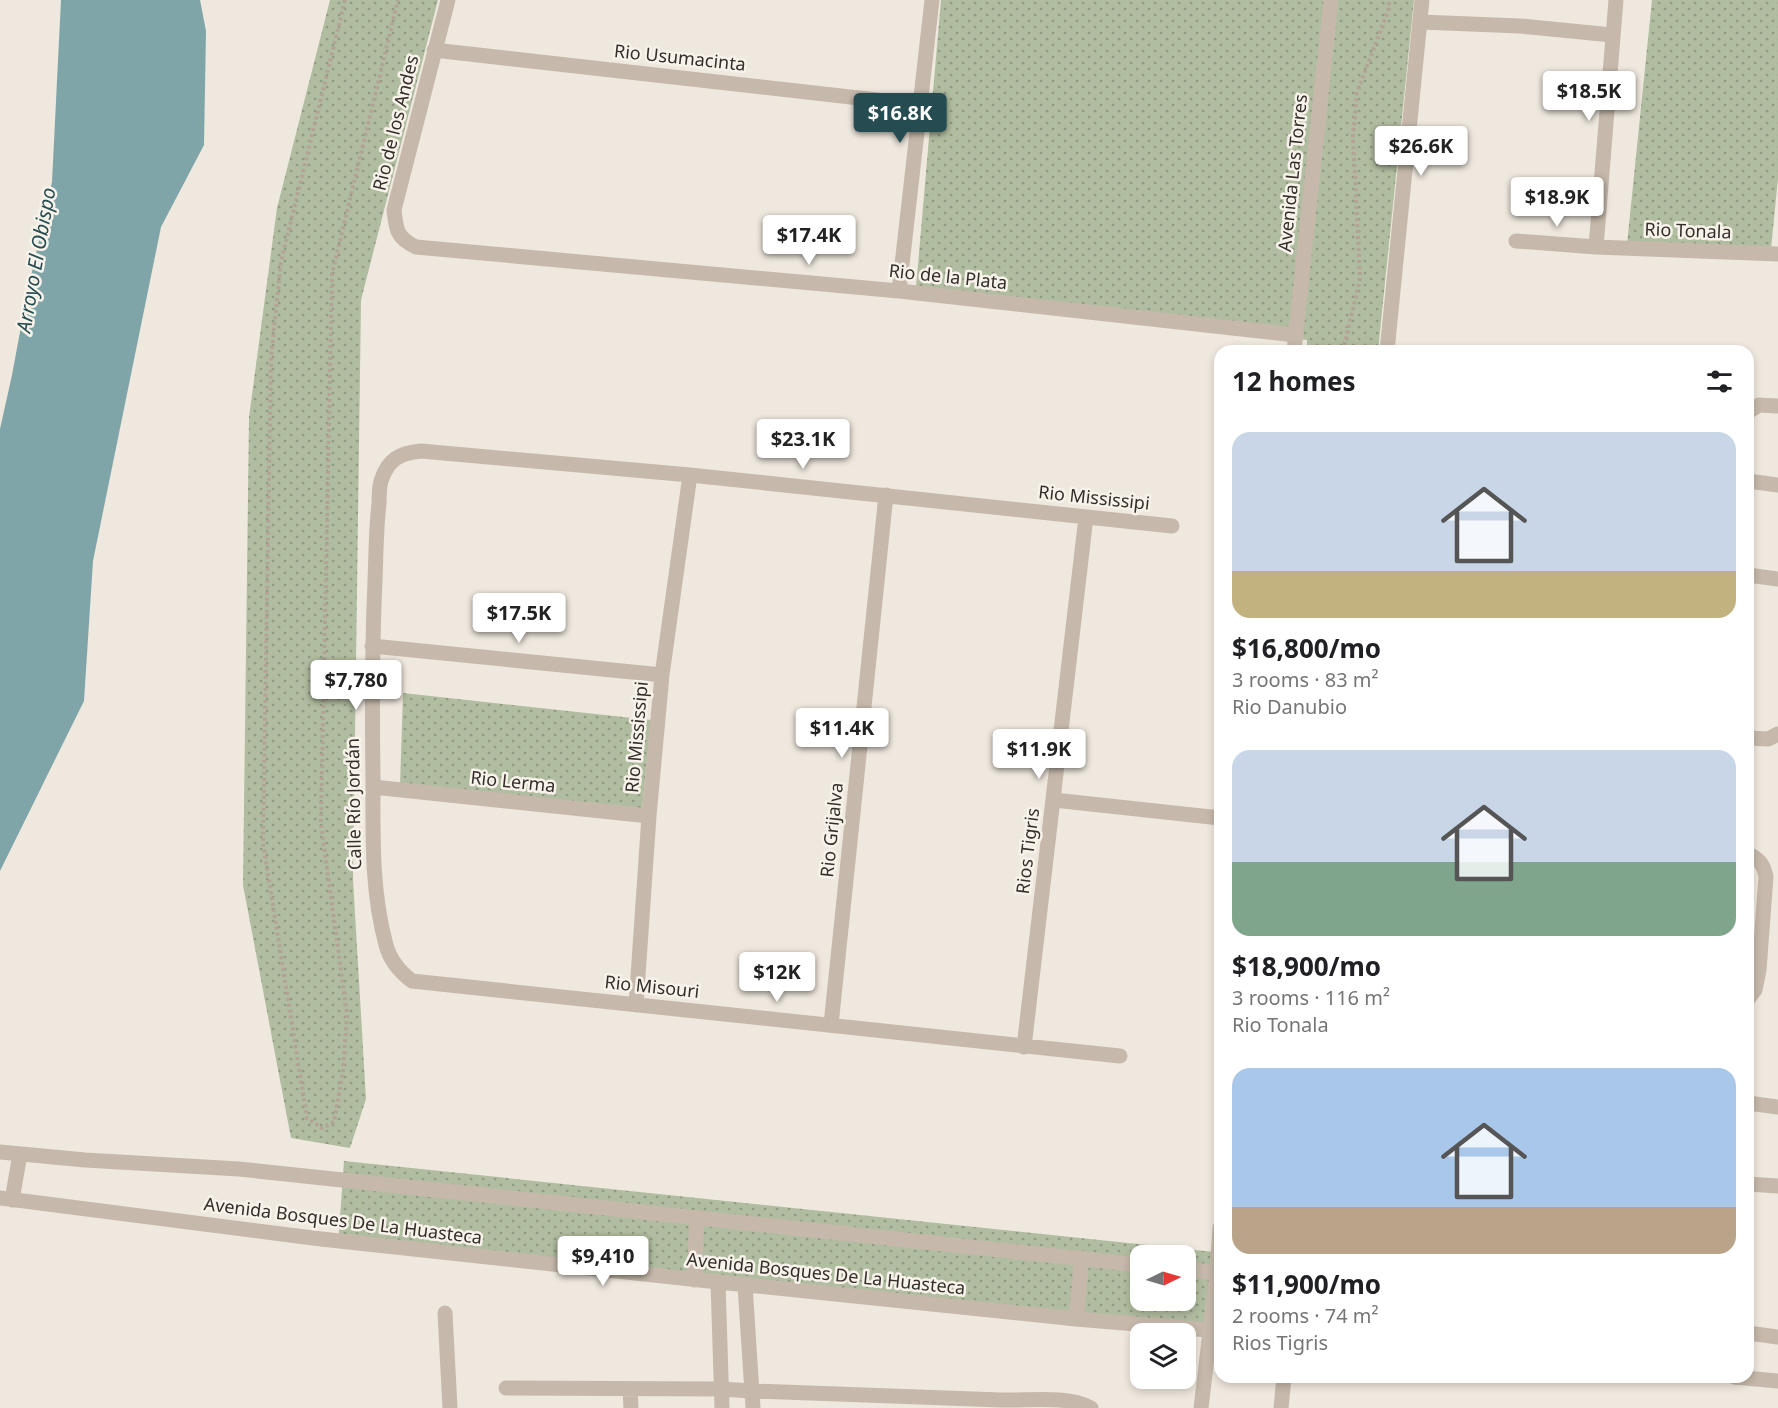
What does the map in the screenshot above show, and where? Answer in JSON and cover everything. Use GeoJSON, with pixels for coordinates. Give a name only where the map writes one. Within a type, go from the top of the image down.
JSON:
{"type":"FeatureCollection","features":[{"type":"Feature","properties":{"kind":"street","name":"Rio de los Andes"},"geometry":{"type":"LineString","coordinates":[[416,247],[406,242],[396,230],[394,210],[448,0]]}},
{"type":"Feature","properties":{"kind":"street"},"geometry":{"type":"LineString","coordinates":[[899,291],[932,0]]}},
{"type":"Feature","properties":{"kind":"street","name":"Avenida Las Torres"},"geometry":{"type":"LineString","coordinates":[[1295,345],[1331,0]]}},
{"type":"Feature","properties":{"kind":"street"},"geometry":{"type":"LineString","coordinates":[[1388,345],[1422,0]]}},
{"type":"Feature","properties":{"kind":"street"},"geometry":{"type":"LineString","coordinates":[[1596,247],[1616,0]]}},
{"type":"Feature","properties":{"kind":"street"},"geometry":{"type":"LineString","coordinates":[[1420,22],[1520,26],[1612,35]]}},
{"type":"Feature","properties":{"kind":"street","name":"Rio Usumacinta"},"geometry":{"type":"LineString","coordinates":[[434,50],[921,105]]}},
{"type":"Feature","properties":{"kind":"street","name":"Rio Tonala"},"geometry":{"type":"LineString","coordinates":[[1516,241],[1596,247],[1778,254]]}},
{"type":"Feature","properties":{"kind":"street","name":"Rio de la Plata"},"geometry":{"type":"LineString","coordinates":[[416,247],[899,291],[1296,335]]}},
{"type":"Feature","properties":{"kind":"street"},"geometry":{"type":"LineString","coordinates":[[1754,407],[1778,406]]}},
{"type":"Feature","properties":{"kind":"street","name":"Calle Río Jordán"},"geometry":{"type":"LineString","coordinates":[[431,452],[407,452],[396,457],[381,482],[377,515],[372,646],[373,846],[379,915],[393,961],[412,981],[431,984]]}},
{"type":"Feature","properties":{"kind":"street","name":"Rio Mississipi"},"geometry":{"type":"LineString","coordinates":[[431,452],[690,475],[1172,526]]}},
{"type":"Feature","properties":{"kind":"street","name":"Rio Mississipi"},"geometry":{"type":"LineString","coordinates":[[636,1005],[649,816],[662,675],[690,475]]}},
{"type":"Feature","properties":{"kind":"street"},"geometry":{"type":"LineString","coordinates":[[1754,482],[1778,485]]}},
{"type":"Feature","properties":{"kind":"street","name":"Rio Grijalva"},"geometry":{"type":"LineString","coordinates":[[831,1025],[886,495]]}},
{"type":"Feature","properties":{"kind":"street","name":"Rios Tigris"},"geometry":{"type":"LineString","coordinates":[[1024,1047],[1086,517]]}},
{"type":"Feature","properties":{"kind":"street"},"geometry":{"type":"LineString","coordinates":[[1754,576],[1778,579]]}},
{"type":"Feature","properties":{"kind":"street"},"geometry":{"type":"LineString","coordinates":[[372,646],[662,675]]}},
{"type":"Feature","properties":{"kind":"street"},"geometry":{"type":"LineString","coordinates":[[1754,738],[1768,739],[1778,734]]}},
{"type":"Feature","properties":{"kind":"street","name":"Rio Lerma"},"geometry":{"type":"LineString","coordinates":[[373,787],[649,816]]}},
{"type":"Feature","properties":{"kind":"street"},"geometry":{"type":"LineString","coordinates":[[1054,800],[1214,817]]}},
{"type":"Feature","properties":{"kind":"street"},"geometry":{"type":"LineString","coordinates":[[1754,856],[1761,862],[1766,877],[1759,970],[1754,991]]}},
{"type":"Feature","properties":{"kind":"street","name":"Rio Misouri"},"geometry":{"type":"LineString","coordinates":[[431,984],[1120,1056]]}},
{"type":"Feature","properties":{"kind":"street"},"geometry":{"type":"LineString","coordinates":[[1754,1104],[1778,1107]]}},
{"type":"Feature","properties":{"kind":"street","name":"Avenida Bosques De La Huasteca"},"geometry":{"type":"LineString","coordinates":[[0,1152],[85,1160],[239,1169],[1130,1264]]}},
{"type":"Feature","properties":{"kind":"street"},"geometry":{"type":"LineString","coordinates":[[6,1199],[20,1154]]}},
{"type":"Feature","properties":{"kind":"street"},"geometry":{"type":"LineString","coordinates":[[1754,1184],[1778,1186]]}},
{"type":"Feature","properties":{"kind":"street","name":"Avenida Bosques De La Huasteca"},"geometry":{"type":"LineString","coordinates":[[6,1199],[321,1239],[694,1280],[1214,1331]]}},
{"type":"Feature","properties":{"kind":"street"},"geometry":{"type":"LineString","coordinates":[[694,1280],[696,1218]]}},
{"type":"Feature","properties":{"kind":"street"},"geometry":{"type":"LineString","coordinates":[[1076,1318],[1082,1258]]}},
{"type":"Feature","properties":{"kind":"street"},"geometry":{"type":"LineString","coordinates":[[1196,1270],[1214,1273]]}},
{"type":"Feature","properties":{"kind":"street"},"geometry":{"type":"LineString","coordinates":[[718,1282],[722,1408]]}},
{"type":"Feature","properties":{"kind":"street"},"geometry":{"type":"LineString","coordinates":[[745,1285],[753,1408]]}},
{"type":"Feature","properties":{"kind":"street"},"geometry":{"type":"LineString","coordinates":[[445,1313],[450,1408]]}},
{"type":"Feature","properties":{"kind":"street"},"geometry":{"type":"LineString","coordinates":[[1754,1334],[1778,1337]]}},
{"type":"Feature","properties":{"kind":"street"},"geometry":{"type":"LineString","coordinates":[[1201,1408],[1214,1336]]}},
{"type":"Feature","properties":{"kind":"street"},"geometry":{"type":"LineString","coordinates":[[1754,1379],[1778,1381]]}},
{"type":"Feature","properties":{"kind":"street"},"geometry":{"type":"LineString","coordinates":[[1281,1408],[1283,1383]]}},
{"type":"Feature","properties":{"kind":"street"},"geometry":{"type":"LineString","coordinates":[[507,1388],[722,1389],[1065,1401],[1081,1402],[1091,1408]]}},
{"type":"Feature","properties":{"kind":"street"},"geometry":{"type":"LineString","coordinates":[[630,1389],[631,1408]]}},
{"type":"Feature","properties":{"kind":"path"},"geometry":{"type":"LineString","coordinates":[[345,0],[281,262],[271,357],[263,843],[307,1118],[322,1128],[334,1122],[343,1071],[347,1015],[321,824],[332,274],[398,0]]}},
{"type":"Feature","properties":{"kind":"path"},"geometry":{"type":"LineString","coordinates":[[1344,345],[1360,279],[1353,137],[1357,93],[1389,8],[1389,0]]}},
{"type":"Feature","properties":{"kind":"green space"},"geometry":{"type":"Polygon","coordinates":[[[330,0],[438,0],[361,300],[353,880],[366,1099],[350,1148],[291,1138],[243,885],[249,417],[277,208],[330,0]]]}},
{"type":"Feature","properties":{"kind":"green space"},"geometry":{"type":"Polygon","coordinates":[[[941,0],[1414,0],[1379,345],[1307,345],[1307,340],[915,299],[941,0]]]}},
{"type":"Feature","properties":{"kind":"green space"},"geometry":{"type":"Polygon","coordinates":[[[1652,0],[1778,0],[1778,178],[1770,259],[1627,244],[1652,0]]]}},
{"type":"Feature","properties":{"kind":"green space"},"geometry":{"type":"Polygon","coordinates":[[[403,693],[651,720],[642,810],[400,785],[403,693]]]}},
{"type":"Feature","properties":{"kind":"green space"},"geometry":{"type":"Polygon","coordinates":[[[344,1161],[1147,1245],[1130,1245],[1130,1311],[1196,1311],[1196,1250],[1214,1252],[1214,1289],[1208,1332],[1196,1331],[1196,1323],[1130,1324],[338,1246],[344,1161]]]}},
{"type":"Feature","properties":{"kind":"water","name":"Arroyo El Obispo"},"geometry":{"type":"Polygon","coordinates":[[[61,0],[200,0],[206,31],[204,145],[161,227],[93,561],[84,701],[0,871],[0,429],[52,182],[61,0]]]}}]}
